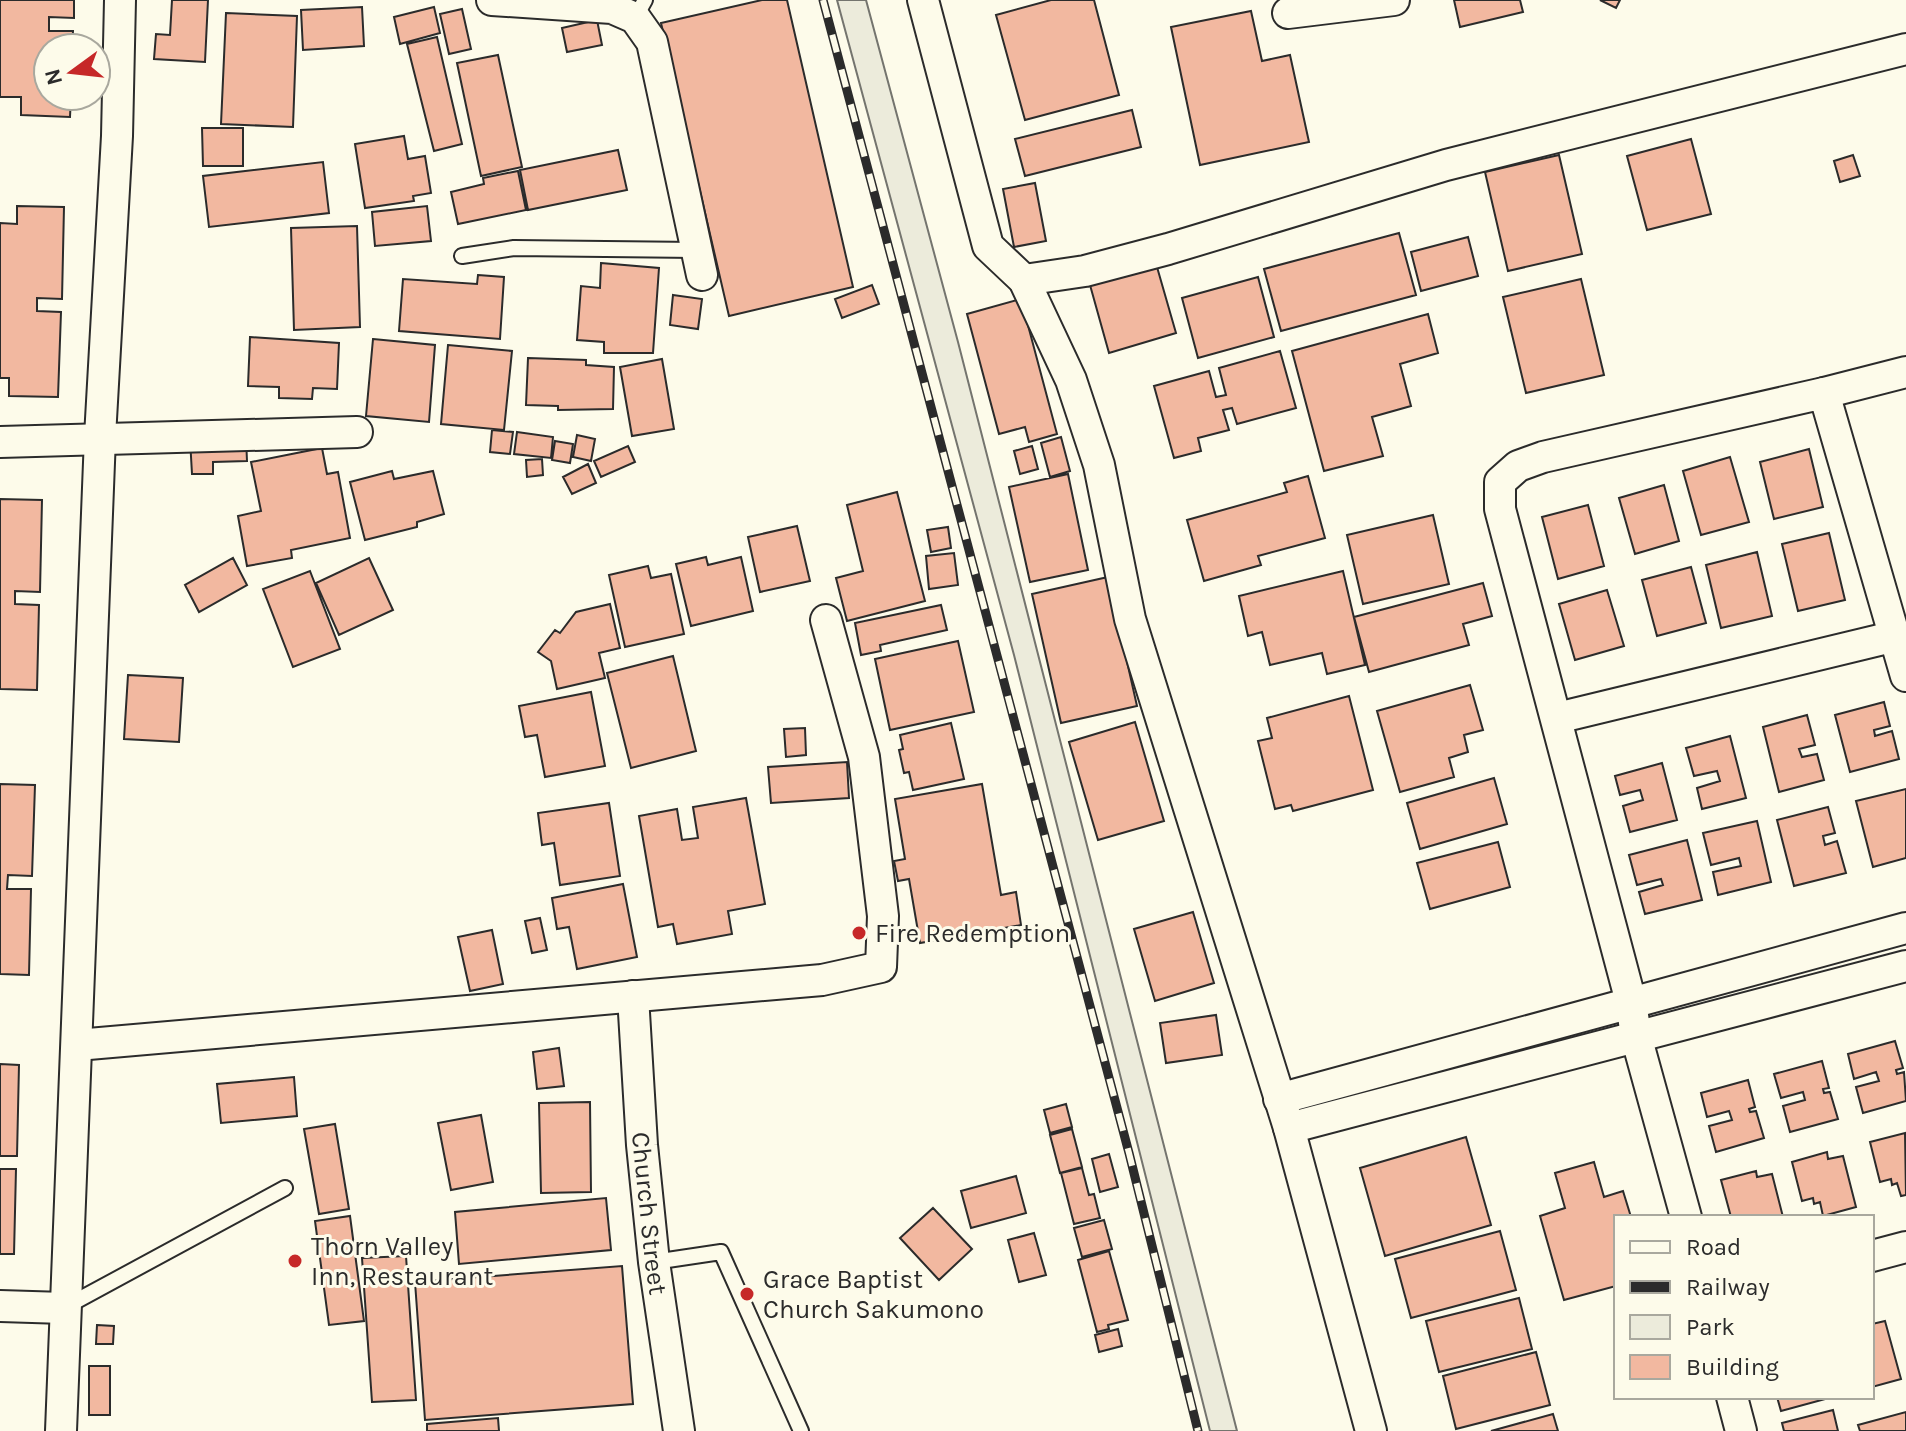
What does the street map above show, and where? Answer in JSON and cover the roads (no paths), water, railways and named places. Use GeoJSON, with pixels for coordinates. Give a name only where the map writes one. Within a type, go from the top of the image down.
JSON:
{"type":"FeatureCollection","features":[{"type":"Feature","properties":{"kind":"street"},"geometry":{"type":"LineString","coordinates":[[61,1431],[100,437],[117,136],[120,0]]}},
{"type":"Feature","properties":{"kind":"street"},"geometry":{"type":"LineString","coordinates":[[492,0],[640,9],[652,42],[700,262]]}},
{"type":"Feature","properties":{"kind":"street"},"geometry":{"type":"LineString","coordinates":[[923,0],[988,246],[1024,280],[1071,380],[1099,465],[1130,619],[1289,1128],[1371,1431]]}},
{"type":"Feature","properties":{"kind":"street"},"geometry":{"type":"LineString","coordinates":[[1288,13],[1394,0]]}},
{"type":"Feature","properties":{"kind":"street"},"geometry":{"type":"LineString","coordinates":[[1024,280],[1085,271],[1446,165],[1906,49]]}},
{"type":"Feature","properties":{"kind":"street"},"geometry":{"type":"LineString","coordinates":[[1685,1215],[1500,509],[1500,482],[1518,466],[1543,457],[1906,372]]}},
{"type":"Feature","properties":{"kind":"street"},"geometry":{"type":"LineString","coordinates":[[1824,393],[1906,676]]}},
{"type":"Feature","properties":{"kind":"street"},"geometry":{"type":"LineString","coordinates":[[0,442],[357,432]]}},
{"type":"Feature","properties":{"kind":"street"},"geometry":{"type":"LineString","coordinates":[[77,1045],[822,980],[881,967],[883,916],[864,757],[826,620]]}},
{"type":"Feature","properties":{"kind":"street"},"geometry":{"type":"LineString","coordinates":[[1557,718],[1896,636]]}},
{"type":"Feature","properties":{"kind":"street"},"geometry":{"type":"LineString","coordinates":[[1279,1099],[1906,928]]}},
{"type":"Feature","properties":{"kind":"street"},"geometry":{"type":"LineString","coordinates":[[1289,1128],[1906,966]]}},
{"type":"Feature","properties":{"kind":"street","name":"Church Street"},"geometry":{"type":"LineString","coordinates":[[633,996],[642,1145],[654,1262],[679,1431]]}},
{"type":"Feature","properties":{"kind":"street"},"geometry":{"type":"LineString","coordinates":[[1874,1255],[1906,1247]]}},
{"type":"Feature","properties":{"kind":"street"},"geometry":{"type":"LineString","coordinates":[[0,1306],[64,1308]]}},
{"type":"Feature","properties":{"kind":"street"},"geometry":{"type":"LineString","coordinates":[[1733,1399],[1741,1431]]}},
{"type":"Feature","properties":{"kind":"lane"},"geometry":{"type":"LineString","coordinates":[[462,256],[536,247],[700,262]]}},
{"type":"Feature","properties":{"kind":"lane"},"geometry":{"type":"LineString","coordinates":[[64,1308],[285,1188]]}},
{"type":"Feature","properties":{"kind":"lane"},"geometry":{"type":"LineString","coordinates":[[654,1262],[721,1252],[801,1431]]}},
{"type":"Feature","properties":{"kind":"railway"},"geometry":{"type":"LineString","coordinates":[[823,0],[1129,1153],[1198,1431]]}},
{"type":"Feature","properties":{"kind":"place","name":"Fire Redemption"},"geometry":{"type":"Point","coordinates":[859,933]}},
{"type":"Feature","properties":{"kind":"place","name":"Thorn Valley Inn, Restaurant"},"geometry":{"type":"Point","coordinates":[295,1261]}},
{"type":"Feature","properties":{"kind":"place","name":"Grace Baptist Church Sakumono"},"geometry":{"type":"Point","coordinates":[747,1294]}}]}
